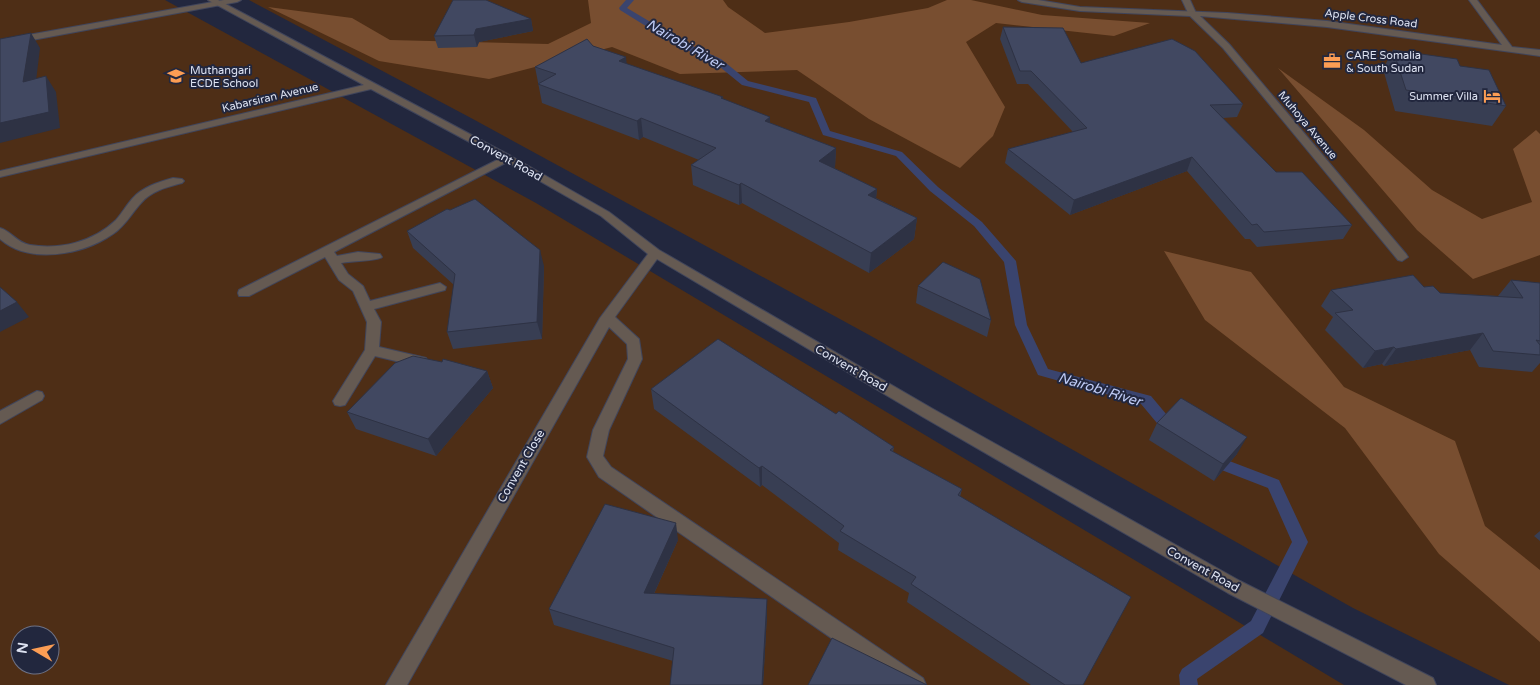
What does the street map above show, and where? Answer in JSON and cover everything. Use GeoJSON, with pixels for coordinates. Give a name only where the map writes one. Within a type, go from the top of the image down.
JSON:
{"type":"FeatureCollection","features":[{"type":"Feature","properties":{"kind":"street"},"geometry":{"type":"LineString","coordinates":[[0,35],[190,0]]}},
{"type":"Feature","properties":{"kind":"street"},"geometry":{"type":"LineString","coordinates":[[0,43],[216,2],[237,0]]}},
{"type":"Feature","properties":{"kind":"street","name":"Apple Cross Road"},"geometry":{"type":"LineString","coordinates":[[1022,0],[1080,9],[1192,13],[1327,24],[1508,47]]}},
{"type":"Feature","properties":{"kind":"street"},"geometry":{"type":"LineString","coordinates":[[1186,0],[1192,13]]}},
{"type":"Feature","properties":{"kind":"street"},"geometry":{"type":"LineString","coordinates":[[1473,0],[1508,47],[1540,52]]}},
{"type":"Feature","properties":{"kind":"street"},"geometry":{"type":"LineString","coordinates":[[216,2],[371,86]]}},
{"type":"Feature","properties":{"kind":"street","name":"Muhoya Avenue"},"geometry":{"type":"LineString","coordinates":[[1192,13],[1226,46],[1402,256]]}},
{"type":"Feature","properties":{"kind":"street","name":"Convent Road"},"geometry":{"type":"LineString","coordinates":[[371,86],[606,214],[655,253],[928,413],[1234,587],[1426,685]]}},
{"type":"Feature","properties":{"kind":"street","name":"Kabarsiran Avenue"},"geometry":{"type":"LineString","coordinates":[[0,174],[371,86]]}},
{"type":"Feature","properties":{"kind":"street"},"geometry":{"type":"LineString","coordinates":[[244,293],[330,255],[506,158]]}},
{"type":"Feature","properties":{"kind":"street"},"geometry":{"type":"LineString","coordinates":[[0,232],[11,243],[26,249],[58,250],[83,245],[97,240],[126,216],[141,197],[171,182],[178,181]]}},
{"type":"Feature","properties":{"kind":"street","name":"Convent Close"},"geometry":{"type":"LineString","coordinates":[[396,685],[607,318],[655,253]]}},
{"type":"Feature","properties":{"kind":"street"},"geometry":{"type":"LineString","coordinates":[[330,255],[376,257]]}},
{"type":"Feature","properties":{"kind":"street"},"geometry":{"type":"LineString","coordinates":[[330,255],[343,277],[358,289],[368,306],[374,322],[372,350],[340,401]]}},
{"type":"Feature","properties":{"kind":"street"},"geometry":{"type":"LineString","coordinates":[[368,306],[440,288]]}},
{"type":"Feature","properties":{"kind":"street"},"geometry":{"type":"LineString","coordinates":[[607,318],[634,342],[635,359],[600,430],[595,456],[605,472],[916,685]]}},
{"type":"Feature","properties":{"kind":"street"},"geometry":{"type":"LineString","coordinates":[[372,350],[421,362]]}},
{"type":"Feature","properties":{"kind":"street"},"geometry":{"type":"LineString","coordinates":[[0,418],[37,396]]}},
{"type":"Feature","properties":{"kind":"shaded area"},"geometry":{"type":"Polygon","coordinates":[[[0,0],[165,0],[536,203],[1344,685],[0,685],[0,0]]]}},
{"type":"Feature","properties":{"kind":"shaded area"},"geometry":{"type":"Polygon","coordinates":[[[249,0],[1540,0],[1540,685],[1509,685],[1353,608],[871,336],[471,118],[249,0]]]}},
{"type":"Feature","properties":{"kind":"shaded area"},"geometry":{"type":"Polygon","coordinates":[[[588,0],[723,0],[728,7],[765,33],[849,22],[928,8],[947,0],[971,0],[1042,15],[1150,23],[1114,36],[996,23],[966,42],[1005,107],[993,136],[960,168],[869,119],[797,70],[680,74],[612,47],[489,79],[379,61],[268,7],[352,18],[390,40],[548,44],[591,23],[588,0]]]}},
{"type":"Feature","properties":{"kind":"shaded area"},"geometry":{"type":"Polygon","coordinates":[[[1278,68],[1364,130],[1432,190],[1482,219],[1532,202],[1513,149],[1536,130],[1540,134],[1540,255],[1473,279],[1417,230],[1278,68]]]}},
{"type":"Feature","properties":{"kind":"shaded area"},"geometry":{"type":"Polygon","coordinates":[[[1164,251],[1251,272],[1344,387],[1455,441],[1485,526],[1540,570],[1540,642],[1439,554],[1345,428],[1205,320],[1164,251]]]}},
{"type":"Feature","properties":{"kind":"building"},"geometry":{"type":"Polygon","coordinates":[[[453,0],[486,0],[531,19],[476,29],[474,35],[434,36],[453,0]]]}},
{"type":"Feature","properties":{"kind":"building"},"geometry":{"type":"Polygon","coordinates":[[[1003,27],[1063,28],[1081,63],[1172,39],[1195,51],[1243,104],[1210,105],[1276,172],[1302,172],[1352,225],[1264,232],[1257,224],[1252,225],[1192,157],[1074,200],[1008,149],[1087,128],[1031,71],[1020,71],[1003,27]]]}},
{"type":"Feature","properties":{"kind":"building"},"geometry":{"type":"Polygon","coordinates":[[[31,33],[23,82],[46,76],[49,112],[0,123],[0,39],[31,33]]]}},
{"type":"Feature","properties":{"kind":"building"},"geometry":{"type":"Polygon","coordinates":[[[587,39],[593,46],[626,57],[619,61],[723,97],[721,98],[770,117],[765,121],[836,148],[819,161],[877,189],[868,195],[917,218],[871,253],[741,183],[739,185],[691,165],[716,148],[641,118],[637,121],[538,84],[556,74],[535,67],[587,39]]]}},
{"type":"Feature","properties":{"kind":"building"},"geometry":{"type":"Polygon","coordinates":[[[1393,50],[1457,59],[1460,66],[1489,70],[1506,106],[1406,90],[1393,50]]]}},
{"type":"Feature","properties":{"kind":"building"},"geometry":{"type":"Polygon","coordinates":[[[475,199],[540,250],[537,322],[447,332],[455,274],[407,231],[447,209],[450,210],[475,199]]]}},
{"type":"Feature","properties":{"kind":"building"},"geometry":{"type":"Polygon","coordinates":[[[943,262],[980,279],[991,320],[918,286],[943,262]]]}},
{"type":"Feature","properties":{"kind":"building"},"geometry":{"type":"Polygon","coordinates":[[[1413,275],[1424,287],[1433,286],[1440,293],[1523,298],[1511,280],[1540,283],[1540,341],[1536,340],[1540,345],[1540,355],[1493,351],[1483,333],[1375,351],[1335,313],[1353,310],[1331,290],[1413,275]]]}},
{"type":"Feature","properties":{"kind":"building"},"geometry":{"type":"Polygon","coordinates":[[[0,287],[17,302],[0,311],[0,287]]]}},
{"type":"Feature","properties":{"kind":"building"},"geometry":{"type":"Polygon","coordinates":[[[718,339],[836,414],[839,411],[894,447],[890,450],[962,489],[958,495],[1131,597],[1083,685],[1065,685],[911,584],[916,577],[840,531],[844,526],[762,466],[759,468],[651,389],[718,339]]]}},
{"type":"Feature","properties":{"kind":"building"},"geometry":{"type":"Polygon","coordinates":[[[413,356],[442,362],[443,359],[487,371],[428,439],[347,412],[395,363],[413,356]]]}},
{"type":"Feature","properties":{"kind":"building"},"geometry":{"type":"Polygon","coordinates":[[[1181,398],[1247,437],[1223,464],[1157,423],[1181,398]]]}},
{"type":"Feature","properties":{"kind":"building"},"geometry":{"type":"Polygon","coordinates":[[[605,504],[676,523],[644,593],[767,599],[762,685],[670,685],[674,648],[549,609],[605,504]]]}},
{"type":"Feature","properties":{"kind":"building"},"geometry":{"type":"Polygon","coordinates":[[[832,638],[927,685],[808,685],[832,638]]]}},
{"type":"Feature","properties":{"kind":"waterway","name":"Nairobi River"},"geometry":{"type":"LineString","coordinates":[[630,0],[623,8],[681,44],[718,61],[745,83],[813,100],[826,133],[899,154],[934,189],[978,224],[1010,261],[1021,325],[1043,372],[1146,400],[1172,431]]}},
{"type":"Feature","properties":{"kind":"waterway","name":"Nairobi River"},"geometry":{"type":"LineString","coordinates":[[1189,685],[1188,675],[1257,627],[1300,542],[1274,484],[1211,460]]}},
{"type":"Feature","properties":{"kind":"place","name":"CARE Somalia & South Sudan"},"geometry":{"type":"Point","coordinates":[1332,61]}},
{"type":"Feature","properties":{"kind":"place","name":"Muthangari ECDE School"},"geometry":{"type":"Point","coordinates":[176,76]}},
{"type":"Feature","properties":{"kind":"place","name":"Summer Villa"},"geometry":{"type":"Point","coordinates":[1492,96]}}]}
